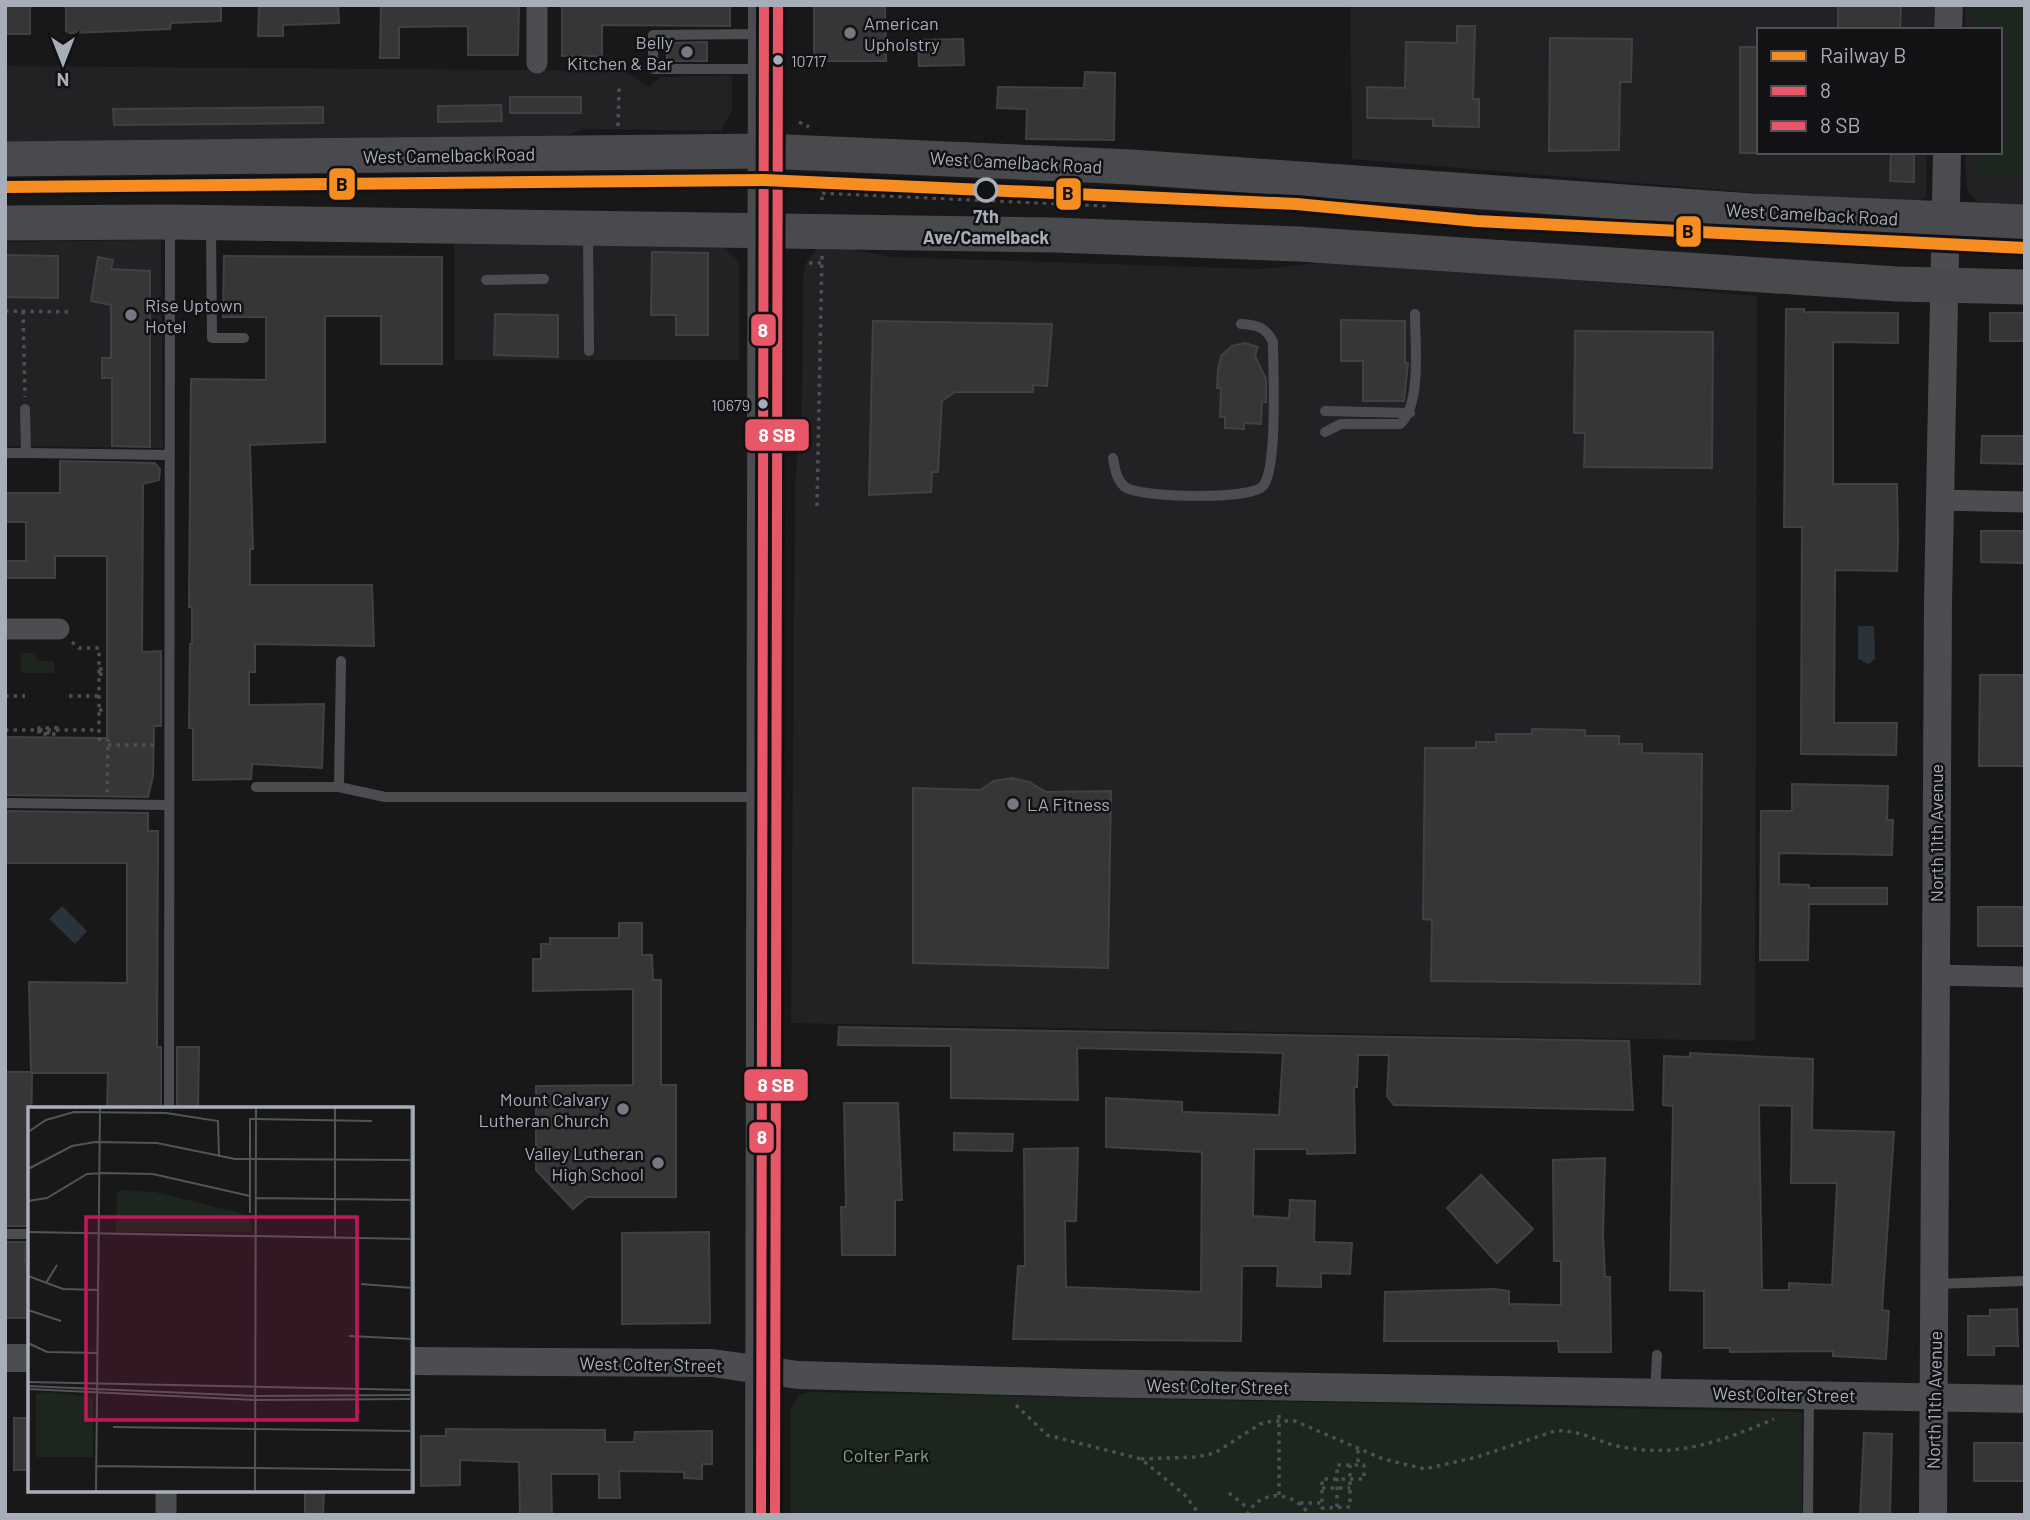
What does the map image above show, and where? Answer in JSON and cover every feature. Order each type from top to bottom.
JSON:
[{"type":"main road","points":[[761,1515],[764,20]]},
{"type":"main road","name":"West Camelback Road","points":[[5,159],[764,151],[1131,167],[1714,209],[2025,222]]},
{"type":"main road","points":[[5,223],[170,222],[1054,235],[1299,244],[1943,286],[2025,286]]},
{"type":"street","points":[[537,5],[537,63]]},
{"type":"street","points":[[1948,28],[1949,5]]},
{"type":"street","name":"North 11th Avenue","points":[[1933,1515],[1940,500],[1947,154]]},
{"type":"street","points":[[1940,500],[2025,502]]},
{"type":"street","points":[[5,629],[59,629]]},
{"type":"street","points":[[1936,975],[2025,977]]},
{"type":"street","points":[[5,1358],[28,1358]]},
{"type":"street","name":"West Colter Street","points":[[413,1361],[712,1363],[797,1375],[1280,1387],[1656,1392],[1808,1404],[1933,1398],[2025,1399]]},
{"type":"street","points":[[166,1492],[166,1515]]},
{"type":"lane","points":[[764,20],[653,34],[653,69],[764,69]]},
{"type":"lane","points":[[169,1107],[170,222]]},
{"type":"lane","points":[[211,223],[212,338],[244,338]]},
{"type":"lane","points":[[588,229],[589,351]]},
{"type":"lane","points":[[486,280],[544,279]]},
{"type":"lane","points":[[1325,432],[1341,424],[1400,424],[1410,413],[1413,401],[1415,314]]},
{"type":"lane","points":[[1113,458],[1117,478],[1127,489],[1144,493],[1233,496],[1250,494],[1262,487],[1269,473],[1272,453],[1273,342],[1268,331],[1255,324],[1241,324]]},
{"type":"lane","points":[[25,409],[26,453]]},
{"type":"lane","points":[[1325,411],[1410,413]]},
{"type":"lane","points":[[5,453],[169,455]]},
{"type":"lane","points":[[339,787],[341,661]]},
{"type":"lane","points":[[256,787],[339,787],[385,797],[764,797]]},
{"type":"lane","points":[[5,803],[169,805]]},
{"type":"lane","points":[[5,1234],[28,1234]]},
{"type":"lane","points":[[1935,1284],[2025,1281]]},
{"type":"lane","points":[[1656,1392],[1657,1355]]},
{"type":"lane","points":[[1808,1404],[1808,1515]]},
{"type":"path","points":[[618,126],[619,88]]},
{"type":"path","points":[[822,200],[822,190],[1110,206]]},
{"type":"path","points":[[817,506],[822,250]]},
{"type":"path","points":[[808,263],[822,263]]},
{"type":"path","points":[[5,311],[73,312]]},
{"type":"path","points":[[23,311],[25,409]]},
{"type":"path","points":[[59,629],[79,648],[107,648]]},
{"type":"path","points":[[99,648],[99,739],[108,740],[107,804]]},
{"type":"path","points":[[99,672],[107,672]]},
{"type":"path","points":[[5,696],[25,696]]},
{"type":"path","points":[[69,696],[99,696]]},
{"type":"path","points":[[99,707],[107,707]]},
{"type":"path","points":[[5,730],[39,730],[57,734]]},
{"type":"path","points":[[39,730],[39,734],[57,734],[99,730]]},
{"type":"path","points":[[48,731],[48,737]]},
{"type":"path","points":[[108,745],[169,746]]},
{"type":"path","points":[[1279,1495],[1280,1387]]},
{"type":"path","points":[[1010,1399],[1047,1435],[1141,1459],[1196,1457],[1215,1453],[1260,1424],[1279,1420],[1295,1422],[1399,1464],[1435,1468],[1527,1439],[1566,1430],[1618,1447],[1660,1453],[1682,1451],[1777,1418],[1808,1404]]},
{"type":"path","points":[[1358,1449],[1358,1465]]},
{"type":"path","points":[[1141,1459],[1184,1494],[1200,1515]]},
{"type":"path","points":[[1337,1507],[1337,1479],[1336,1465],[1350,1465],[1358,1465],[1364,1465],[1364,1479],[1350,1479],[1337,1479],[1322,1479],[1322,1508],[1350,1507],[1350,1479],[1350,1465]]},
{"type":"path","points":[[1322,1488],[1350,1488]]},
{"type":"path","points":[[1229,1493],[1249,1509]]},
{"type":"path","points":[[1247,1515],[1257,1502],[1279,1495],[1300,1503],[1322,1503]]},
{"type":"path","points":[[1300,1503],[1309,1515]]},
{"type":"shaded area","points":[[1350,5],[1934,5],[1933,28],[1757,28],[1757,154],[1927,154],[1926,196],[1912,206],[1352,159]]},
{"type":"shaded area","points":[[1965,5],[2025,5],[2025,208],[1979,204],[1967,189],[1965,154],[2002,154],[2002,28],[1965,28]]},
{"type":"shaded area","points":[[5,66],[625,71],[648,87],[661,77],[732,75],[732,110],[721,131],[585,129],[555,139],[5,145]]},
{"type":"shaded area","points":[[161,240],[163,448],[5,446],[5,242]]},
{"type":"shaded area","points":[[454,244],[723,246],[739,262],[739,360],[454,360]]},
{"type":"shaded area","points":[[831,245],[892,257],[1261,269],[1328,262],[1459,269],[1757,296],[1755,1041],[791,1023],[795,484],[802,404],[803,278],[807,261],[818,248]]},
{"type":"shaded area","points":[[1858,626],[1874,626],[1875,659],[1869,664],[1858,659]]},
{"type":"shaded area","points":[[62,906],[87,931],[75,944],[49,919]]},
{"type":"green space","points":[[1973,5],[2025,5],[2025,183],[1974,171],[1974,154],[2002,154],[2002,28],[1973,28]]},
{"type":"green space","points":[[21,653],[36,653],[37,661],[54,661],[54,673],[21,673]]},
{"type":"green space","name":"Colter Park","points":[[810,1392],[1802,1412],[1802,1515],[790,1515],[790,1409],[799,1395]]},
{"type":"building","points":[[5,5],[30,5],[30,34],[5,34]]},
{"type":"building","points":[[66,5],[221,5],[221,21],[171,23],[170,29],[70,33],[66,31]]},
{"type":"building","points":[[259,5],[338,5],[339,23],[283,25],[283,36],[258,36]]},
{"type":"building","points":[[381,5],[519,5],[518,55],[468,55],[468,26],[399,27],[399,58],[380,58]]},
{"type":"building","points":[[562,5],[730,5],[730,26],[602,25],[602,56],[562,56]]},
{"type":"building","name":"American Upholstry","points":[[814,5],[885,5],[886,61],[814,61]]},
{"type":"building","points":[[1838,5],[1901,5],[1900,28],[1838,28]]},
{"type":"building","points":[[1457,26],[1475,26],[1473,99],[1479,99],[1479,127],[1433,126],[1433,119],[1367,118],[1367,87],[1405,88],[1406,42],[1457,43]]},
{"type":"building","points":[[1550,38],[1632,39],[1631,82],[1620,82],[1619,150],[1549,151]]},
{"type":"building","points":[[963,39],[964,65],[919,66],[918,40]]},
{"type":"building","name":"Belly Kitchen & Bar","points":[[707,42],[707,61],[667,61],[667,43]]},
{"type":"building","points":[[1740,47],[1757,47],[1757,153],[1740,153]]},
{"type":"building","points":[[1085,72],[1115,73],[1114,140],[1026,139],[1027,109],[997,108],[998,87],[1084,88]]},
{"type":"building","points":[[510,97],[581,97],[581,113],[510,113]]},
{"type":"building","points":[[501,105],[502,121],[438,122],[438,106]]},
{"type":"building","points":[[323,107],[323,123],[114,125],[113,109]]},
{"type":"building","points":[[1891,154],[1914,154],[1914,182],[1890,181]]},
{"type":"building","points":[[652,252],[708,253],[708,335],[676,335],[676,315],[651,315]]},
{"type":"building","points":[[5,255],[58,256],[58,298],[5,297]]},
{"type":"building","points":[[224,256],[442,257],[442,364],[381,364],[381,316],[325,316],[325,442],[250,445],[253,549],[250,549],[250,585],[372,585],[374,646],[255,644],[255,672],[249,672],[249,705],[324,704],[322,768],[252,764],[251,779],[193,780],[193,728],[189,728],[192,644],[192,607],[189,607],[191,379],[266,380],[266,317],[223,317]]},
{"type":"building","name":"Rise Uptown Hotel","points":[[98,257],[113,260],[111,269],[150,271],[150,447],[112,446],[112,378],[102,378],[102,358],[111,358],[111,305],[91,301]]},
{"type":"building","points":[[1786,309],[1804,309],[1804,312],[1898,313],[1898,343],[1833,342],[1833,484],[1897,484],[1898,540],[1897,571],[1835,570],[1834,723],[1897,723],[1896,755],[1801,754],[1802,527],[1784,527]]},
{"type":"building","points":[[1990,313],[2025,313],[2025,341],[1990,341]]},
{"type":"building","points":[[495,314],[558,315],[558,357],[494,355]]},
{"type":"building","points":[[1341,320],[1405,321],[1405,363],[1408,363],[1404,401],[1363,401],[1363,361],[1341,361]]},
{"type":"building","points":[[873,321],[1052,324],[1047,386],[1033,385],[1033,392],[955,392],[942,401],[938,472],[932,472],[931,492],[869,495]]},
{"type":"building","points":[[1575,331],[1713,332],[1712,468],[1584,467],[1585,433],[1574,433]]},
{"type":"building","points":[[1245,343],[1258,347],[1255,356],[1266,379],[1266,402],[1262,402],[1261,424],[1244,423],[1244,429],[1225,428],[1225,417],[1220,417],[1221,388],[1217,388],[1221,356],[1232,346]]},
{"type":"building","points":[[1982,436],[2025,436],[2025,464],[1981,463]]},
{"type":"building","points":[[60,461],[155,463],[160,469],[159,480],[143,484],[142,652],[161,651],[161,726],[154,726],[153,776],[148,797],[5,795],[5,737],[107,738],[107,556],[55,556],[55,578],[5,578],[5,561],[26,561],[26,522],[5,522],[5,493],[60,493]]},
{"type":"building","points":[[1981,531],[2025,531],[2025,563],[1981,562]]},
{"type":"building","points":[[1980,675],[2025,675],[2025,766],[1979,766]]},
{"type":"building","points":[[1532,729],[1585,730],[1585,736],[1619,736],[1619,744],[1642,744],[1642,753],[1702,754],[1700,984],[1431,981],[1432,920],[1423,919],[1425,748],[1476,748],[1476,742],[1496,742],[1496,734],[1532,734]]},
{"type":"building","points":[[1012,778],[1029,782],[1046,792],[1111,791],[1108,968],[913,963],[913,788],[980,790],[994,781]]},
{"type":"building","points":[[1792,784],[1888,786],[1887,820],[1893,820],[1892,855],[1779,853],[1779,884],[1809,885],[1809,888],[1887,888],[1887,904],[1809,904],[1808,960],[1760,960],[1761,811],[1792,811]]},
{"type":"building","points":[[5,811],[148,813],[148,831],[158,831],[157,1047],[161,1047],[161,1107],[107,1107],[108,1073],[32,1073],[32,1107],[28,1107],[26,1226],[5,1226],[5,1072],[31,1072],[29,982],[127,983],[127,863],[5,863]]},
{"type":"building","points":[[1978,907],[2025,907],[2025,946],[1978,946]]},
{"type":"building","points":[[619,923],[642,923],[642,955],[652,955],[653,980],[661,980],[661,1085],[676,1085],[676,1197],[587,1197],[573,1209],[536,1170],[536,1086],[633,1085],[633,989],[533,991],[533,959],[541,959],[541,944],[550,944],[550,938],[619,938]]},
{"type":"building","points":[[839,1027],[1629,1041],[1633,1110],[1394,1105],[1387,1096],[1389,1055],[1358,1055],[1357,1087],[1354,1087],[1355,1153],[1307,1154],[1307,1149],[1254,1149],[1253,1216],[1289,1218],[1290,1200],[1315,1201],[1314,1242],[1352,1243],[1350,1274],[1321,1273],[1321,1287],[1277,1286],[1278,1266],[1242,1266],[1241,1341],[1013,1339],[1018,1266],[1025,1266],[1024,1149],[1078,1148],[1076,1221],[1065,1221],[1066,1287],[1201,1292],[1202,1152],[1106,1147],[1106,1098],[1182,1102],[1182,1112],[1279,1115],[1283,1053],[1077,1048],[1078,1100],[951,1098],[951,1046],[838,1045]]},
{"type":"building","points":[[177,1047],[199,1047],[198,1107],[177,1107]]},
{"type":"building","points":[[1690,1053],[1813,1059],[1812,1130],[1894,1132],[1882,1310],[1889,1311],[1886,1359],[1833,1356],[1833,1351],[1730,1352],[1730,1348],[1704,1348],[1704,1291],[1670,1290],[1673,1106],[1663,1105],[1664,1056],[1690,1057]],"holes":[[[1759,1105],[1792,1106],[1791,1183],[1837,1183],[1832,1285],[1789,1283],[1789,1290],[1762,1290]]]},
{"type":"building","points":[[844,1103],[898,1103],[902,1200],[895,1200],[895,1255],[842,1255],[841,1207],[846,1207]]},
{"type":"building","points":[[954,1133],[1013,1134],[1012,1151],[954,1150]]},
{"type":"building","points":[[1605,1158],[1603,1235],[1605,1277],[1610,1277],[1611,1352],[1559,1352],[1558,1341],[1384,1341],[1385,1292],[1495,1289],[1509,1291],[1509,1304],[1561,1305],[1561,1261],[1554,1261],[1553,1160]]},
{"type":"building","points":[[1481,1175],[1533,1229],[1497,1263],[1447,1208]]},
{"type":"building","points":[[709,1232],[710,1323],[622,1324],[622,1233]]},
{"type":"building","points":[[5,1242],[26,1242],[28,1318],[5,1318]]},
{"type":"building","points":[[2017,1309],[2018,1346],[1994,1346],[1994,1355],[1968,1355],[1968,1316],[1990,1316],[1990,1310]]},
{"type":"building","points":[[14,1418],[28,1418],[28,1470],[14,1470]]},
{"type":"building","points":[[446,1429],[605,1430],[605,1442],[634,1442],[635,1432],[712,1431],[712,1464],[702,1464],[702,1479],[684,1478],[684,1472],[619,1471],[620,1498],[599,1498],[599,1474],[551,1474],[552,1515],[520,1515],[519,1462],[460,1460],[460,1485],[421,1486],[421,1436],[446,1436]]},
{"type":"building","points":[[1864,1433],[1892,1434],[1890,1515],[1860,1515]]},
{"type":"building","points":[[1974,1443],[2024,1443],[2024,1481],[1974,1481]]},
{"type":"building","points":[[305,1492],[324,1492],[323,1515],[305,1515]]},
{"type":"rail line","name":"B","points":[[5,187],[764,180],[1296,204],[1477,221],[2025,248]]},
{"type":"transit line","name":"8","points":[[761,1515],[764,5]]},
{"type":"transit line","points":[[775,1515],[778,5]]},
{"type":"place","name":"American Upholstry","points":[[850,33]]},
{"type":"place","name":"Belly Kitchen & Bar","points":[[687,52]]},
{"type":"place","name":"10717","points":[[778,60]]},
{"type":"place","name":"7th Ave/Camelback","points":[[986,190]]},
{"type":"place","name":"Rise Uptown Hotel","points":[[131,315]]},
{"type":"place","name":"10679","points":[[763,404]]},
{"type":"place","name":"LA Fitness","points":[[1013,804]]},
{"type":"place","name":"Mount Calvary Lutheran Church","points":[[623,1109]]},
{"type":"place","name":"Valley Lutheran High School","points":[[658,1163]]}]
